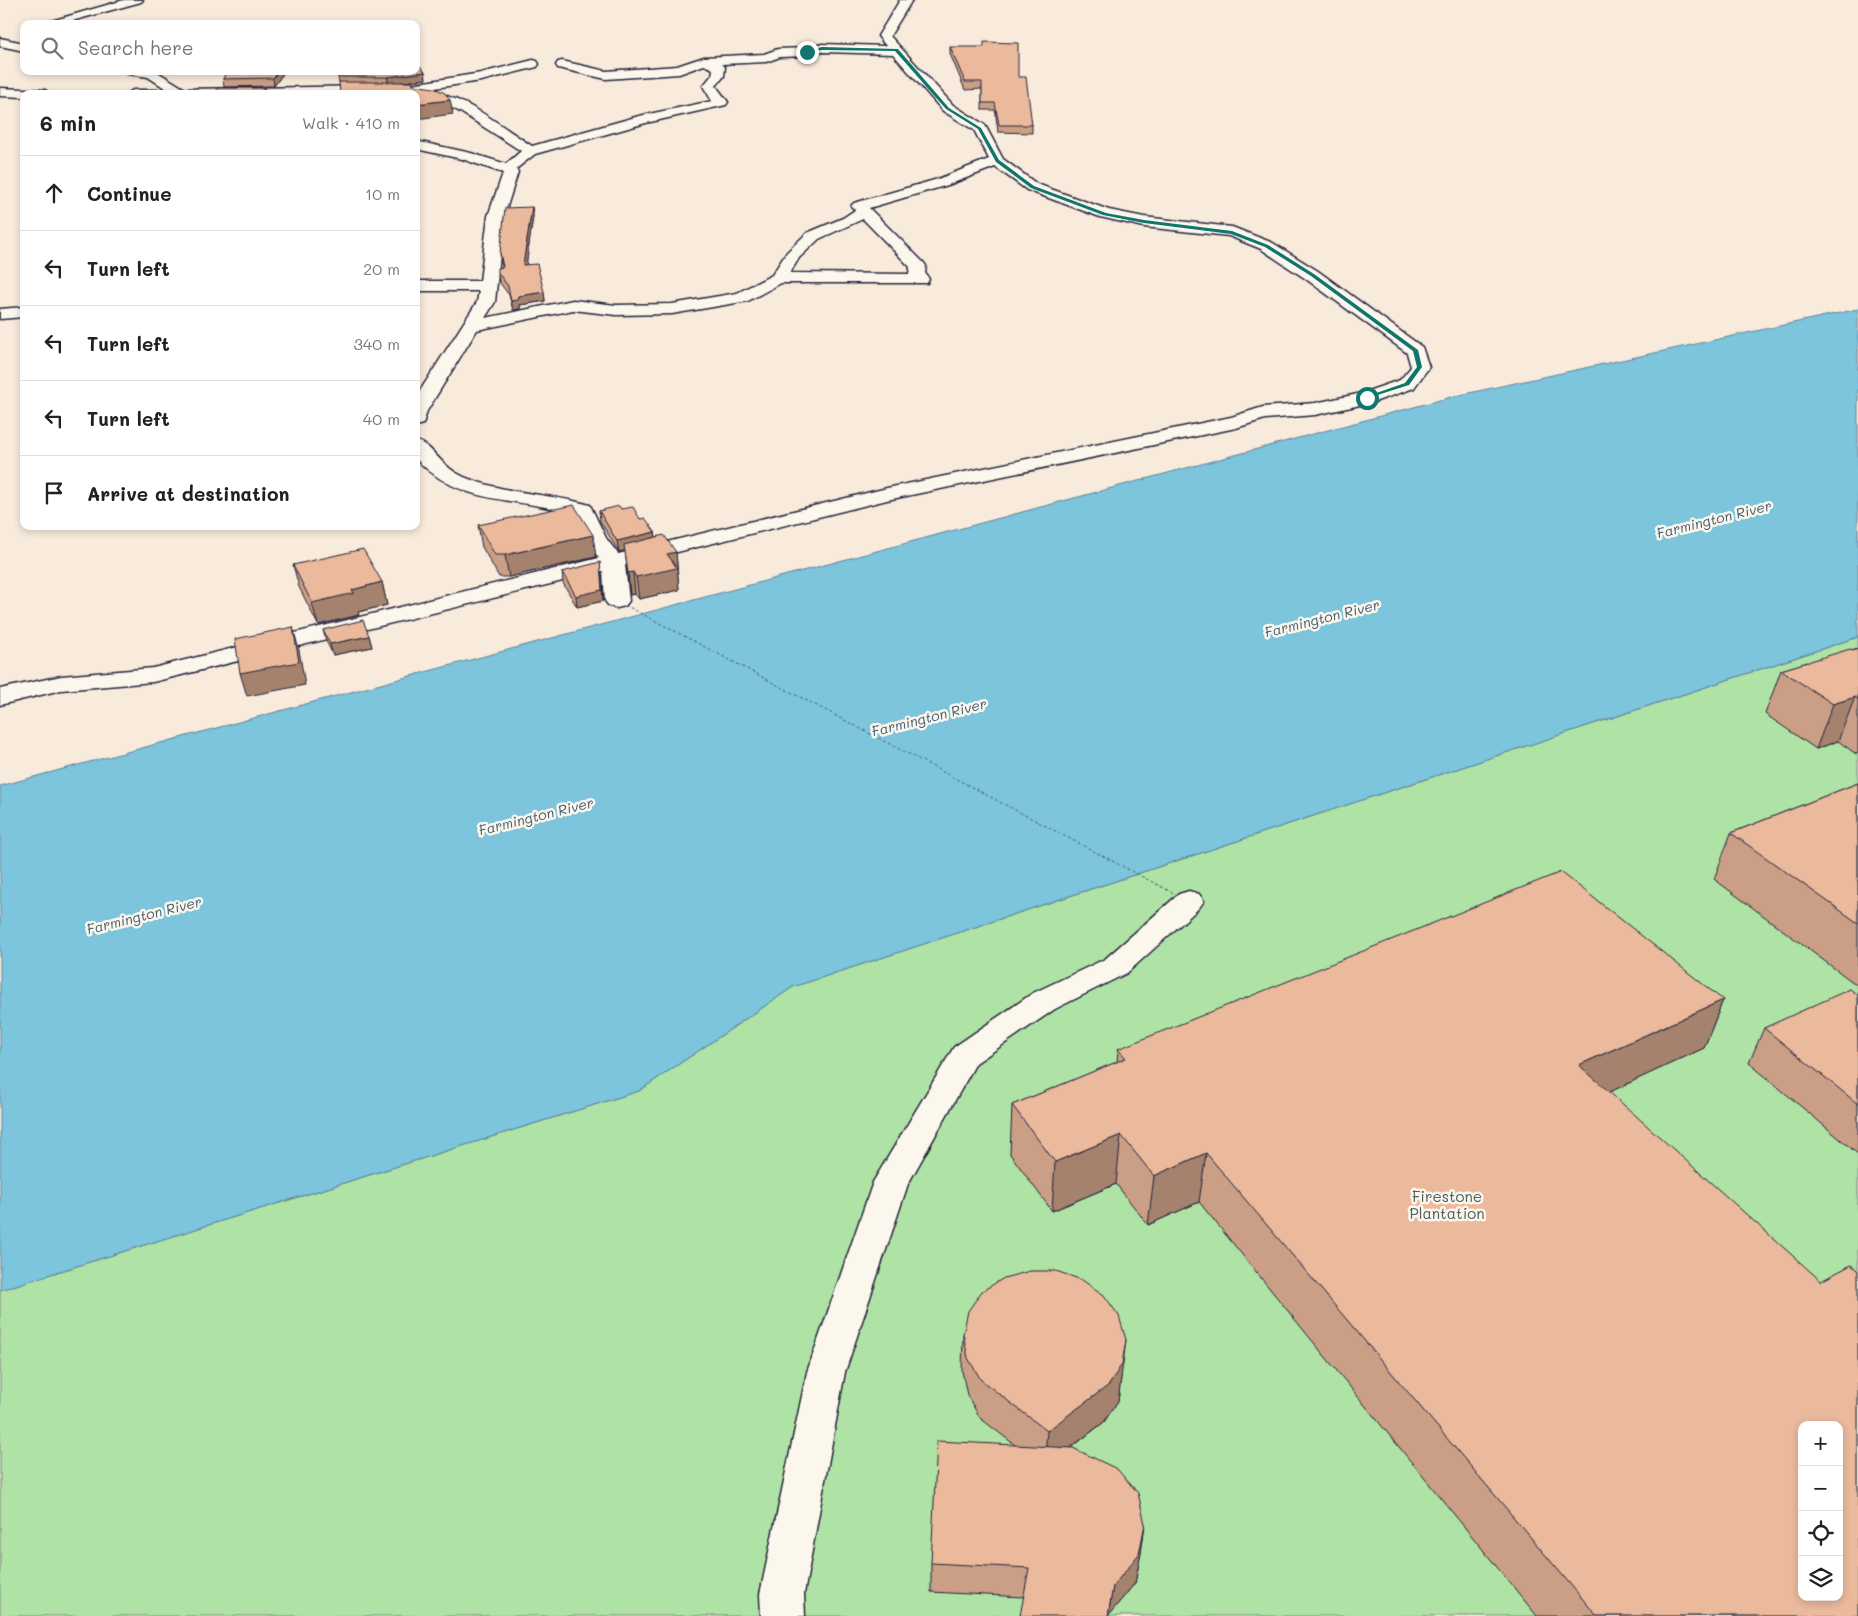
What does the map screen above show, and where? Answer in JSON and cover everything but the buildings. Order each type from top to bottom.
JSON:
[{"type":"street","points":[[61,20],[137,0]]},
{"type":"street","points":[[0,697],[61,684],[153,675],[887,494],[1236,422],[1262,413],[1316,409],[1367,398],[1407,384],[1420,367],[1416,351],[1312,275],[1267,246],[1232,232],[1144,222],[1105,214],[1032,187],[997,161],[980,128],[948,108],[884,36],[906,0]]},
{"type":"street","points":[[0,42],[20,46]]},
{"type":"street","points":[[562,65],[606,75],[679,70],[704,61],[766,58],[778,53],[807,52],[822,48],[896,50]]},
{"type":"street","points":[[508,169],[530,152],[644,119],[701,108],[721,102],[713,95],[709,86],[718,76],[719,67],[704,61]]},
{"type":"street","points":[[227,89],[397,90],[481,77],[533,64]]},
{"type":"street","points":[[154,75],[177,90]]},
{"type":"street","points":[[0,92],[20,93]]},
{"type":"street","points":[[420,93],[440,96],[467,110],[530,152]]},
{"type":"street","points":[[420,146],[466,156],[508,169],[511,172],[496,216],[486,302],[420,406]]},
{"type":"street","points":[[470,326],[572,305],[616,310],[672,309],[742,297],[778,278],[921,279],[917,273],[918,266],[859,206],[943,182],[997,161]]},
{"type":"street","points":[[778,278],[793,255],[813,236],[849,221],[864,211]]},
{"type":"street","points":[[420,286],[488,286]]},
{"type":"street","points":[[0,314],[20,312]]},
{"type":"street","points":[[420,451],[446,476],[484,493],[563,503],[582,510],[596,540],[613,562],[617,601]]},
{"type":"street","points":[[783,1616],[782,1594],[826,1372],[891,1182],[965,1056],[1044,1001],[1116,966],[1189,901]]},
{"type":"green space","name":"Firestone Plantation","points":[[1858,637],[1858,1616],[0,1616],[0,1290],[639,1091],[793,987]]},
{"type":"water","name":"Farmington River","points":[[1858,309],[1858,637],[793,987],[639,1091],[0,1290],[0,786],[1455,396]]},
{"type":"ferry route","points":[[625,605],[1179,896]]},
{"type":"route","points":[[807,52],[822,48],[896,50],[948,108],[980,128],[997,161],[1032,187],[1105,214],[1144,222],[1232,232],[1267,246],[1312,275],[1416,351],[1420,367],[1407,384],[1367,398]]}]
